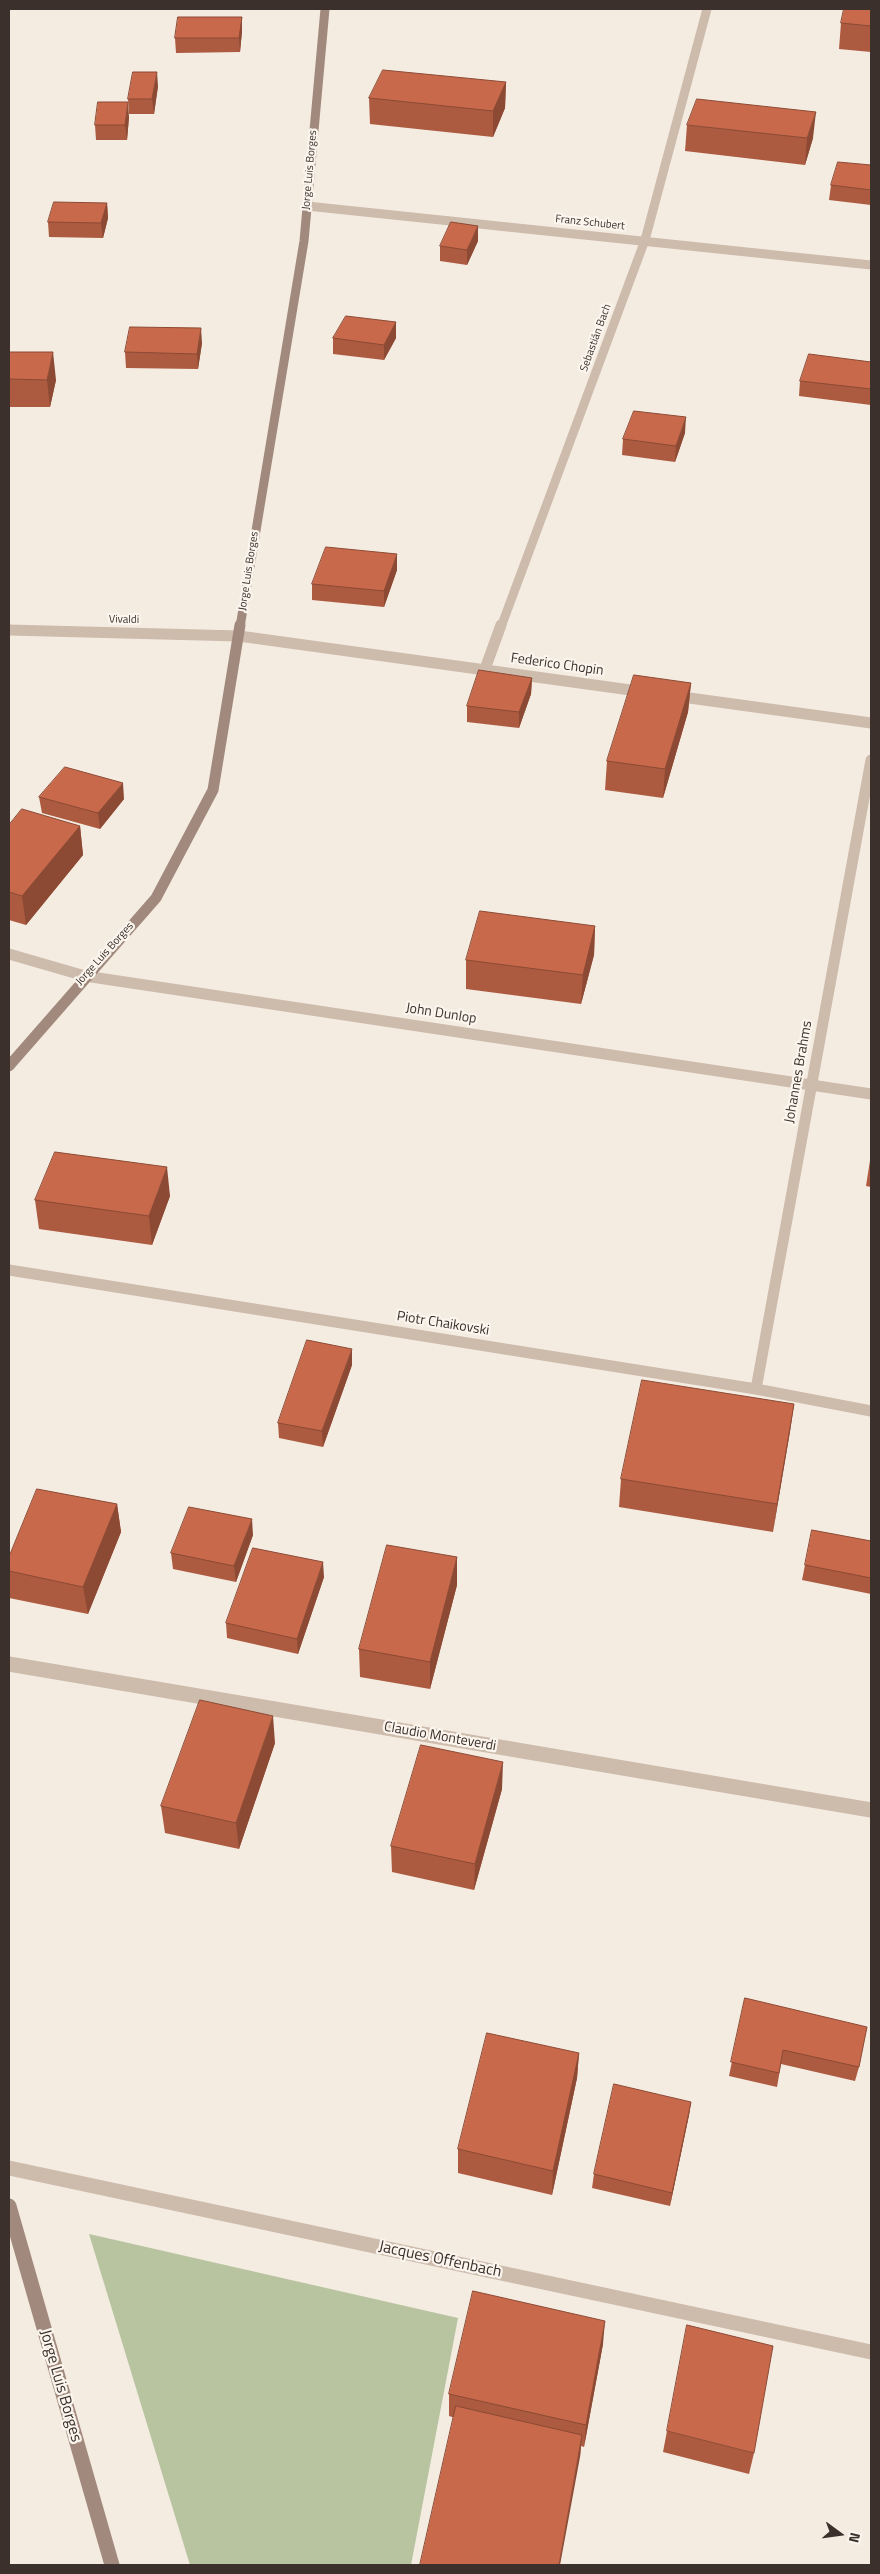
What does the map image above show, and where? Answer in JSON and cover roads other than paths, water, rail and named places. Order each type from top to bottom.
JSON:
[{"type":"street","name":"Jorge Luis Borges","points":[[9,1066],[85,976],[156,898],[212,790],[304,241],[324,9]]},
{"type":"street","name":"Sebastián Bach","points":[[485,669],[645,240],[707,9]]},
{"type":"street","name":"Franz Schubert","points":[[307,206],[871,265]]},
{"type":"street","name":"Vivaldi","points":[[9,630],[239,636]]},
{"type":"street","name":"Federico Chopin","points":[[239,636],[871,723]]},
{"type":"street","name":"Johannes Brahms","points":[[756,1389],[871,760]]},
{"type":"street","name":"John Dunlop","points":[[9,954],[85,976],[871,1094]]},
{"type":"street","name":"Piotr Chaikovski","points":[[9,1270],[756,1389],[871,1411]]},
{"type":"street","name":"Claudio Monteverdi","points":[[9,1664],[871,1810]]},
{"type":"street","name":"Jacques Offenbach","points":[[9,2168],[871,2352]]},
{"type":"street","name":"Jorge Luis Borges","points":[[9,2206],[112,2565]]}]
